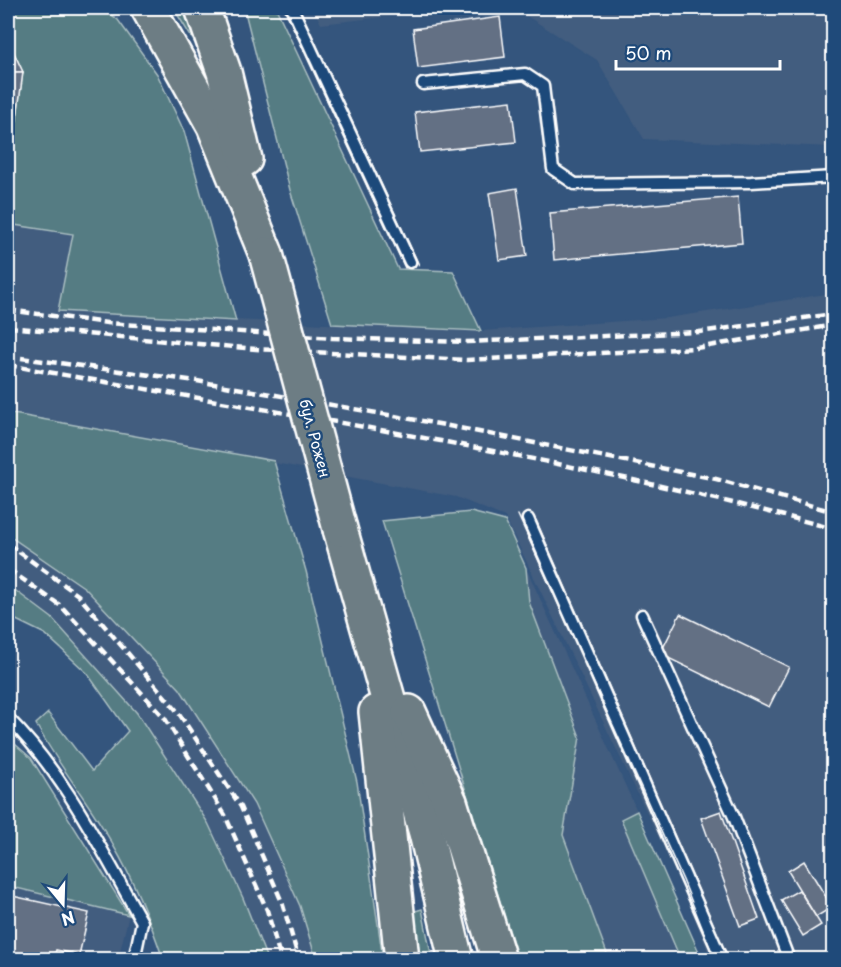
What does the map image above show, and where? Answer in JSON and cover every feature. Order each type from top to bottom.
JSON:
[{"type":"main road","points":[[131,8],[193,85]]},
{"type":"main road","name":"бул. Рожен","points":[[148,8],[193,85],[225,152],[266,255]]},
{"type":"main road","name":"бул. Рожен","points":[[202,8],[224,72],[266,255],[426,833],[456,960]]},
{"type":"main road","points":[[210,8],[224,72]]},
{"type":"main road","name":"бул. Рожен","points":[[367,621],[402,960]]},
{"type":"main road","name":"бул. Рожен","points":[[367,621],[450,802],[498,960]]},
{"type":"lane","points":[[292,8],[410,262]]},
{"type":"lane","points":[[423,84],[525,74],[543,86],[553,169],[575,184],[751,182],[834,177]]},
{"type":"lane","points":[[528,519],[722,960]]},
{"type":"lane","points":[[642,615],[734,817],[789,960]]},
{"type":"lane","points":[[8,718],[33,745],[67,791],[142,922],[134,960]]},
{"type":"shaded area","points":[[313,8],[462,8],[321,24]]},
{"type":"shaded area","points":[[514,8],[833,8],[833,147],[644,139],[597,60]]},
{"type":"shaded area","points":[[8,222],[73,234],[58,312],[481,331],[667,318],[833,293],[833,959],[711,959],[682,886],[505,517],[456,497],[8,413]]},
{"type":"shaded area","points":[[8,535],[85,588],[180,689],[254,804],[300,906],[316,959],[267,959],[243,898],[208,823],[137,713],[52,618],[8,585]]},
{"type":"shaded area","points":[[526,568],[637,811],[621,819],[682,959],[609,959],[563,835],[580,737],[529,602]]},
{"type":"shaded area","points":[[8,886],[129,915],[118,959],[8,960]]},
{"type":"green space","points":[[20,8],[103,8],[118,20],[157,74],[184,131],[236,321],[58,311],[73,234],[8,224],[8,186],[23,72],[8,40],[8,16]]},
{"type":"green space","points":[[173,8],[190,8],[214,74],[179,17]]},
{"type":"green space","points":[[244,8],[276,8],[398,269],[453,271],[481,331],[332,324],[290,190]]},
{"type":"green space","points":[[8,413],[274,461],[306,571],[357,782],[383,959],[316,959],[300,906],[254,804],[180,689],[85,588],[8,535]]},
{"type":"green space","points":[[471,512],[505,521],[526,568],[529,602],[580,737],[563,835],[609,959],[518,959],[382,521]]},
{"type":"green space","points":[[8,585],[52,618],[137,713],[208,823],[243,898],[267,959],[163,959],[141,901],[121,859],[36,724],[48,713],[92,771],[128,731],[87,673],[45,634],[8,616]]},
{"type":"green space","points":[[8,738],[31,758],[129,915],[8,886]]},
{"type":"green space","points":[[637,811],[702,959],[682,959],[677,951],[621,819]]},
{"type":"green space","points":[[422,909],[432,959],[418,959],[412,912]]},
{"type":"building","points":[[500,17],[505,57],[418,68],[413,29]]},
{"type":"building","points":[[8,40],[23,72],[8,72]]},
{"type":"building","points":[[8,72],[23,72],[8,186]]},
{"type":"building","points":[[511,101],[516,142],[420,152],[415,112]]},
{"type":"building","points":[[517,188],[527,256],[499,260],[489,193]]},
{"type":"building","points":[[738,197],[742,243],[554,260],[550,213]]},
{"type":"building","points":[[680,614],[789,667],[769,707],[660,654]]},
{"type":"building","points":[[721,811],[759,919],[740,926],[701,818]]},
{"type":"building","points":[[804,861],[832,907],[816,917],[788,871]]},
{"type":"building","points":[[799,890],[821,925],[803,936],[781,900]]},
{"type":"building","points":[[8,895],[89,913],[79,955],[56,950],[53,960],[8,960]]},
{"type":"tram line","points":[[284,8],[405,268]]},
{"type":"tram line","points":[[299,8],[419,265]]},
{"type":"tram line","points":[[518,515],[683,880],[715,960]]},
{"type":"tram line","points":[[536,520],[729,960]]},
{"type":"railway","points":[[8,310],[107,323],[332,338],[466,342],[699,332],[834,314]]},
{"type":"railway","points":[[8,327],[256,349],[467,360],[696,348],[834,325]]},
{"type":"railway","points":[[21,358],[197,381],[439,424],[716,479],[834,512]]},
{"type":"railway","points":[[8,365],[319,419],[526,458],[629,479],[834,529]]},
{"type":"railway","points":[[8,544],[78,595],[178,712],[241,807],[282,902],[299,960]]},
{"type":"railway","points":[[8,569],[61,606],[164,717],[225,815],[267,910],[281,960]]}]
